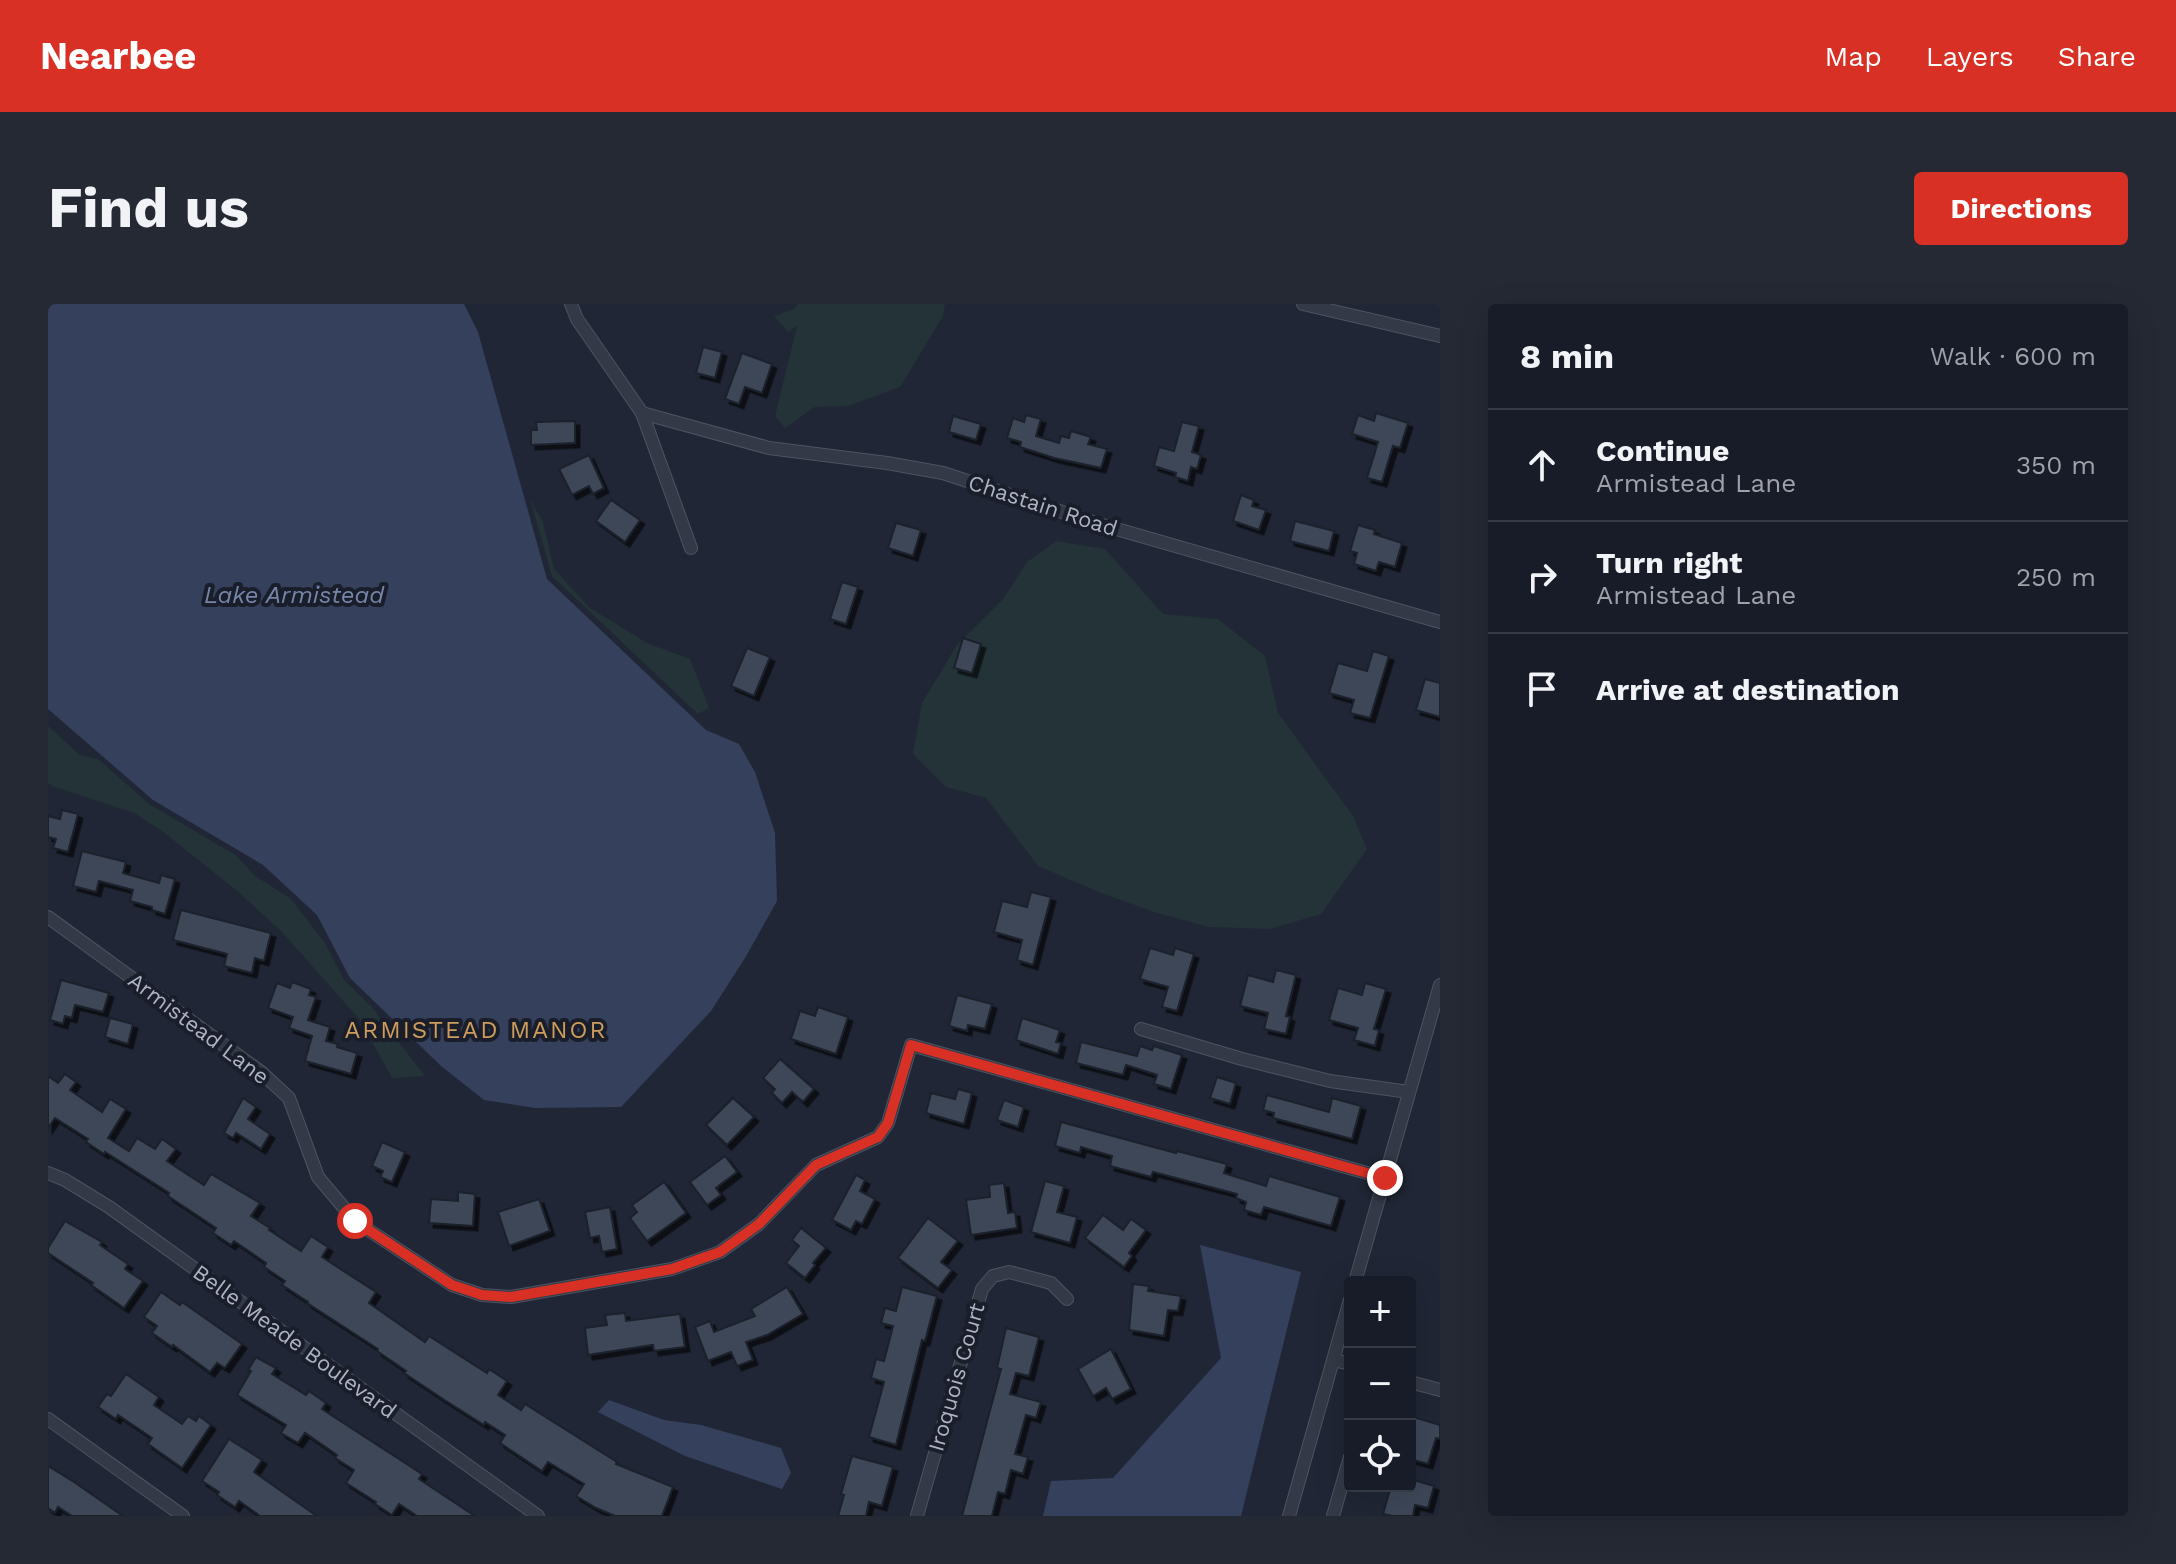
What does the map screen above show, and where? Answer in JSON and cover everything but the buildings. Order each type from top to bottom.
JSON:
[{"type":"street","points":[[571,304],[577,319],[642,413],[691,548]]},
{"type":"street","points":[[1303,304],[1440,336]]},
{"type":"street","name":"Chastain Road","points":[[642,413],[769,448],[943,473],[1099,524],[1440,622]]},
{"type":"street","name":"Armistead Lane","points":[[48,917],[261,1072],[289,1098],[318,1177],[355,1221],[452,1285],[482,1295],[511,1297],[672,1269],[720,1252],[759,1224],[816,1165],[878,1137],[888,1123],[911,1045],[1385,1178]]},
{"type":"street","points":[[1357,1276],[1440,985]]},
{"type":"street","points":[[1141,1029],[1330,1081],[1409,1092]]},
{"type":"street","name":"Belle Meade Boulevard","points":[[48,1173],[109,1207],[538,1516]]},
{"type":"street","name":"Iroquois Court","points":[[917,1516],[982,1289],[993,1276],[1009,1272],[1051,1283],[1067,1299]]},
{"type":"street","points":[[1289,1516],[1344,1322]]},
{"type":"street","points":[[1334,1360],[1344,1362]]},
{"type":"street","points":[[1416,1384],[1440,1390]]},
{"type":"street","points":[[48,1419],[183,1516]]},
{"type":"street","points":[[1333,1516],[1344,1478]]},
{"type":"shaded area","points":[[798,304],[945,304],[943,316],[900,387],[848,406],[815,407],[785,428],[775,416],[797,326],[788,332],[774,316],[794,309]]},
{"type":"shaded area","points":[[530,499],[543,522],[554,569],[590,608],[647,643],[690,659],[709,708],[698,714],[552,576]]},
{"type":"shaded area","points":[[1056,541],[1105,549],[1163,614],[1218,619],[1265,656],[1278,713],[1353,816],[1367,849],[1321,914],[1270,929],[1209,927],[1101,893],[1038,866],[986,798],[946,787],[913,754],[922,703],[957,645],[1003,599],[1027,562]]},
{"type":"shaded area","points":[[48,726],[80,755],[98,759],[149,804],[237,856],[254,875],[291,899],[325,943],[344,980],[371,1006],[425,1076],[392,1078],[360,1020],[281,931],[236,890],[162,831],[134,813],[48,783]]},
{"type":"water","name":"Lake Armistead","points":[[48,304],[464,304],[478,332],[547,579],[706,730],[739,744],[755,772],[775,833],[777,901],[745,958],[711,1011],[621,1107],[535,1108],[484,1100],[441,1066],[350,978],[317,915],[263,865],[153,800],[48,709]]},
{"type":"water","points":[[1200,1245],[1301,1272],[1241,1516],[1043,1516],[1051,1481],[1113,1478],[1221,1358]]},
{"type":"water","points":[[609,1400],[664,1420],[701,1425],[781,1448],[791,1473],[782,1489],[685,1456],[598,1412]]},
{"type":"district","name":"ARMISTEAD MANOR","points":[[476,1030]]},
{"type":"route","points":[[355,1221],[452,1285],[482,1295],[511,1297],[672,1269],[720,1252],[759,1224],[816,1165],[878,1137],[888,1123],[911,1045],[1385,1178]]}]
